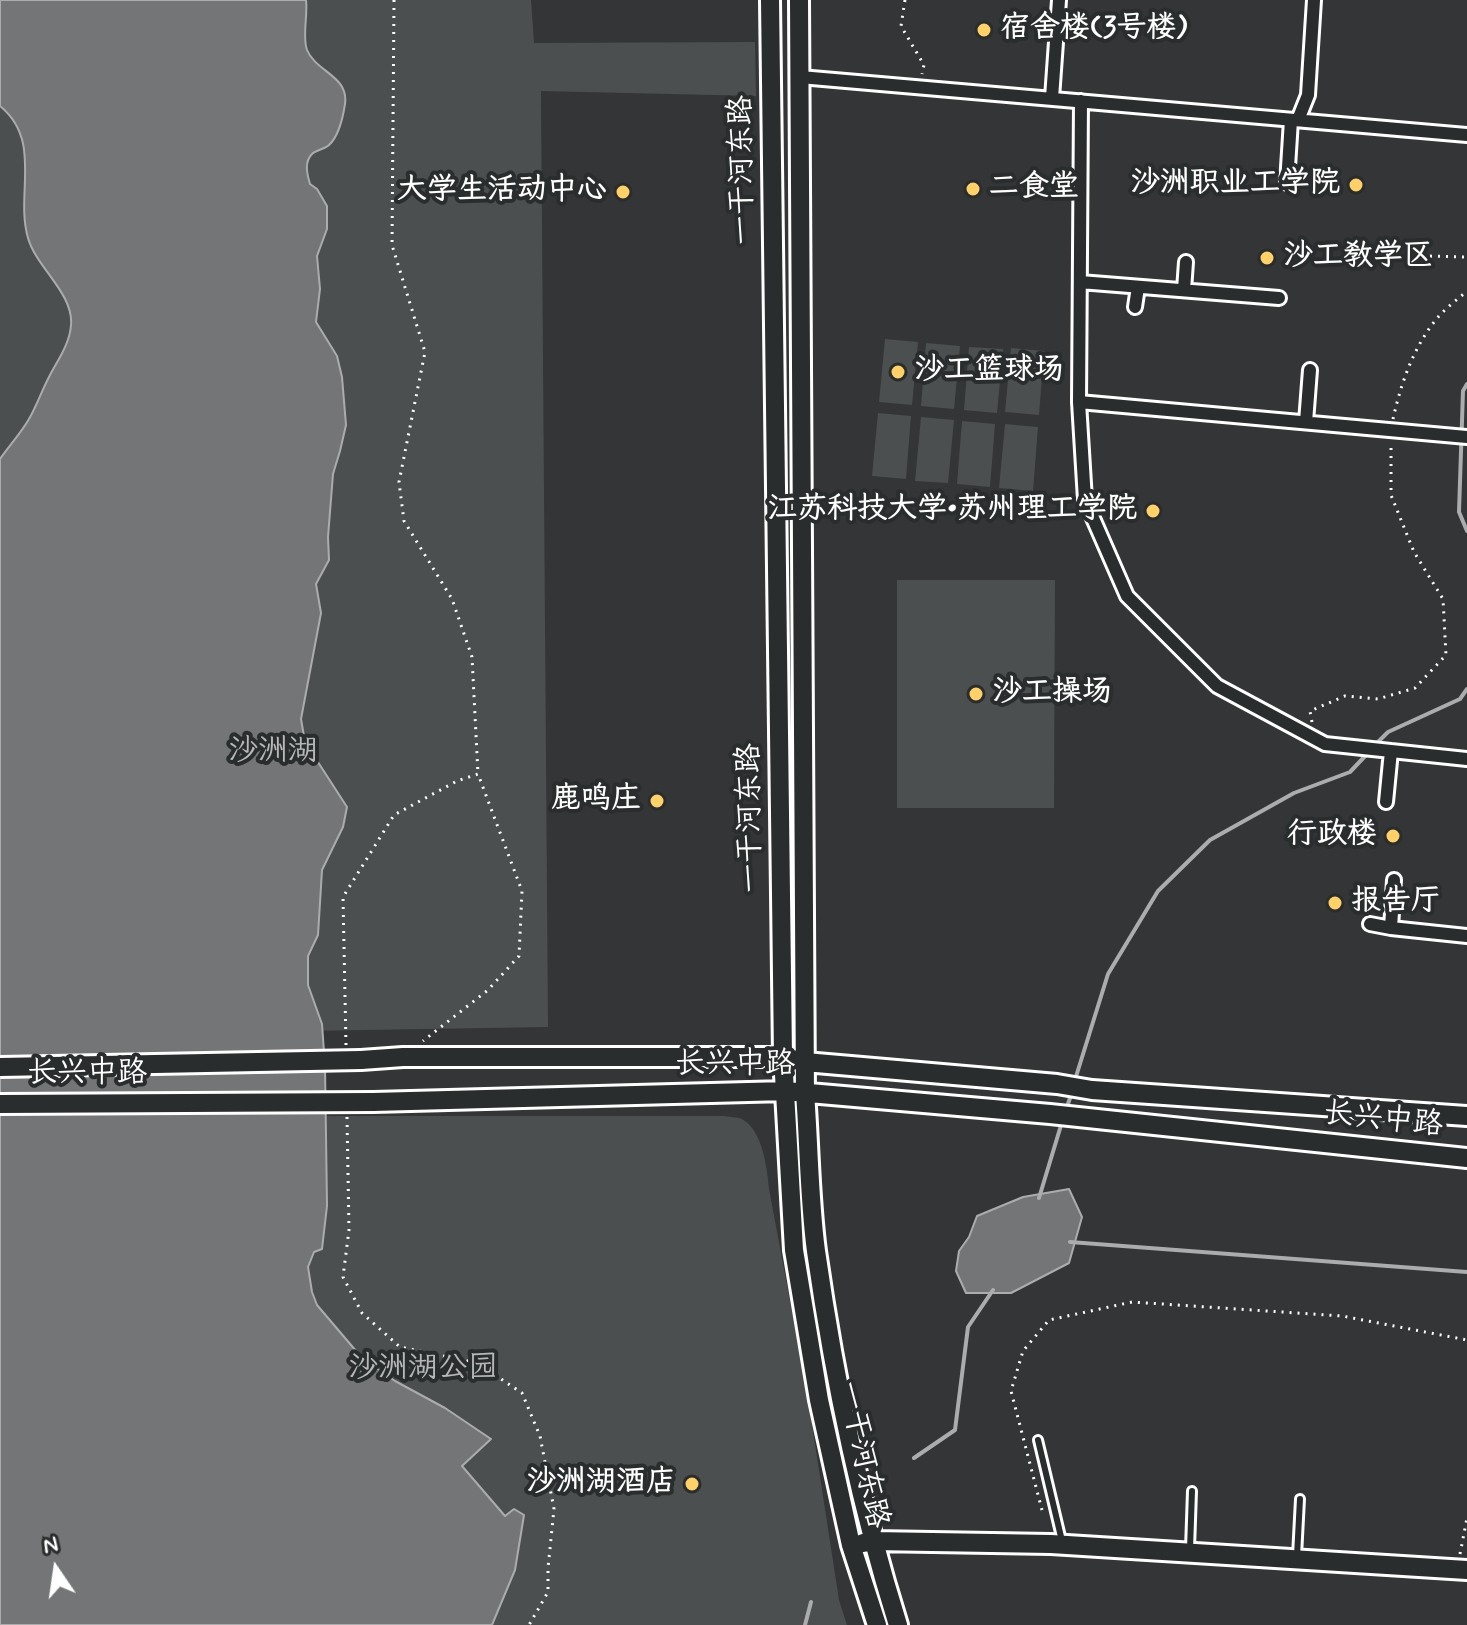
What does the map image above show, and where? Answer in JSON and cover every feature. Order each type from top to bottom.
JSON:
[{"type":"street","name":"一干河东路","points":[[770,0],[783,1057],[794,1250],[819,1400],[851,1545],[877,1625]]},
{"type":"street","name":"一干河东路","points":[[799,0],[805,1093],[816,1249],[840,1391],[873,1541],[898,1625]]},
{"type":"street","points":[[1052,98],[1059,0]]},
{"type":"street","points":[[1287,183],[1294,120],[1308,95],[1314,0]]},
{"type":"street","points":[[800,77],[1467,135]]},
{"type":"street","points":[[1081,101],[1079,402],[1085,500],[1127,596],[1217,686],[1325,744],[1467,759]]},
{"type":"street","points":[[1184,290],[1186,262]]},
{"type":"street","points":[[1080,282],[1279,298]]},
{"type":"street","points":[[1135,307],[1138,287]]},
{"type":"street","points":[[1306,422],[1310,370]]},
{"type":"street","points":[[1079,402],[1467,437]]},
{"type":"street","points":[[1386,802],[1388,751]]},
{"type":"street","points":[[1391,928],[1394,880]]},
{"type":"street","points":[[1370,924],[1467,936]]},
{"type":"street","name":"长兴中路","points":[[0,1067],[403,1057],[783,1057],[805,1062],[1057,1084],[1092,1090],[1467,1116]]},
{"type":"street","name":"长兴中路","points":[[0,1104],[373,1102],[786,1091],[1050,1114],[1467,1158]]},
{"type":"street","points":[[851,1545],[873,1541],[1062,1545],[1462,1570]]},
{"type":"lane","points":[[1038,1440],[1062,1545]]},
{"type":"lane","points":[[1190,1553],[1192,1491]]},
{"type":"lane","points":[[1297,1559],[1300,1499]]},
{"type":"path","points":[[394,0],[392,245],[425,352],[399,482],[404,521],[452,599],[472,657],[478,774],[522,891],[519,956],[488,990],[403,1057]]},
{"type":"path","points":[[905,0],[901,26],[924,65],[920,86]]},
{"type":"path","points":[[1342,254],[1467,257]]},
{"type":"path","points":[[1315,738],[1310,711],[1345,696],[1378,699],[1415,688],[1446,655],[1443,599],[1414,552],[1391,495],[1391,430],[1398,397],[1417,346],[1439,315],[1467,291]]},
{"type":"path","points":[[354,1058],[343,897],[394,815],[457,781],[478,774]]},
{"type":"path","points":[[347,1119],[349,1230],[343,1277],[362,1313],[400,1347],[477,1363],[522,1393],[540,1436],[554,1509],[548,1592],[529,1625]]},
{"type":"path","points":[[1043,1514],[1011,1391],[1023,1351],[1049,1320],[1132,1302],[1342,1316],[1467,1340]]},
{"type":"path","points":[[1462,1570],[1467,1518]]},
{"type":"green space","name":"沙洲湖","points":[[0,0],[531,0],[534,43],[755,42],[756,96],[541,91],[548,1027],[0,1036]]},
{"type":"green space","name":"沙工篮球场","points":[[885,339],[918,342],[912,405],[879,402]]},
{"type":"green space","points":[[926,343],[960,346],[954,409],[921,406]]},
{"type":"green space","points":[[969,347],[1003,349],[997,413],[964,410]]},
{"type":"green space","points":[[1011,348],[1044,351],[1039,415],[1005,412]]},
{"type":"green space","points":[[878,413],[911,416],[906,479],[872,476]]},
{"type":"green space","points":[[921,417],[954,420],[948,483],[915,481]]},
{"type":"green space","points":[[962,421],[995,424],[990,487],[957,484]]},
{"type":"green space","points":[[1005,424],[1038,427],[1033,491],[999,488]]},
{"type":"green space","name":"沙工操场","points":[[897,580],[1055,580],[1054,808],[897,808]]},
{"type":"green space","name":"沙洲湖公园","points":[[0,1116],[723,1116],[742,1119],[755,1132],[765,1161],[807,1392],[839,1600],[847,1625],[0,1625]]},
{"type":"shaded area","name":"沙洲湖","points":[[0,0],[306,0],[307,50],[317,64],[337,80],[345,95],[343,115],[335,137],[327,146],[312,154],[307,168],[310,184],[317,189],[327,206],[327,229],[317,256],[320,289],[316,322],[337,356],[346,425],[333,474],[329,560],[316,584],[321,613],[301,719],[305,742],[347,807],[343,827],[322,870],[318,935],[308,956],[308,985],[322,1024],[327,1206],[322,1249],[314,1252],[308,1267],[317,1305],[362,1358],[491,1439],[462,1466],[505,1516],[514,1509],[524,1515],[515,1570],[492,1625],[0,1625],[0,459],[32,414],[66,345],[71,325],[67,302],[28,238],[21,135],[0,106]]},
{"type":"shaded area","points":[[1069,1189],[1082,1217],[1069,1263],[1011,1293],[966,1293],[956,1271],[959,1251],[969,1237],[977,1216],[1023,1197]]},
{"type":"waterway","points":[[1467,384],[1463,391],[1459,512],[1467,531]]},
{"type":"waterway","points":[[1374,746],[1388,732],[1460,699],[1467,689]]},
{"type":"waterway","points":[[1074,1083],[1108,974],[1158,891],[1210,840],[1294,793],[1350,772],[1368,753]]},
{"type":"waterway","points":[[1066,1110],[1072,1092]]},
{"type":"waterway","points":[[1039,1198],[1062,1122]]},
{"type":"waterway","points":[[1070,1242],[1467,1272]]},
{"type":"waterway","points":[[914,1458],[955,1430],[968,1327],[993,1290]]},
{"type":"waterway","points":[[805,1625],[811,1602]]},
{"type":"place","name":"宿舍楼(3号楼)","points":[[984,30]]},
{"type":"place","name":"沙洲职业工学院","points":[[1356,185]]},
{"type":"place","name":"二食堂","points":[[973,189]]},
{"type":"place","name":"大学生活动中心","points":[[623,192]]},
{"type":"place","name":"沙工教学区","points":[[1267,258]]},
{"type":"place","name":"沙工篮球场","points":[[898,372]]},
{"type":"place","name":"江苏科技大学•苏州理工学院","points":[[1153,511]]},
{"type":"place","name":"沙工操场","points":[[976,694]]},
{"type":"place","name":"鹿鸣庄","points":[[657,801]]},
{"type":"place","name":"行政楼","points":[[1393,836]]},
{"type":"place","name":"报告厅","points":[[1335,903]]},
{"type":"place","name":"沙洲湖酒店","points":[[692,1484]]}]
